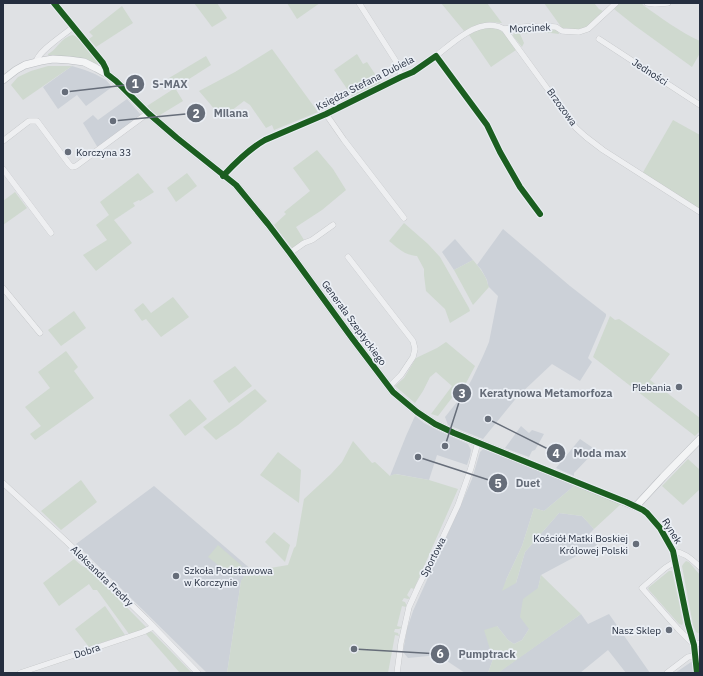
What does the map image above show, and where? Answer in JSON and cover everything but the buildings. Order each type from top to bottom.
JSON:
[{"type":"main road","name":"Generała Szeptyckiego","points":[[3,80],[25,65],[53,59],[76,60],[90,65],[107,74],[148,113],[236,185],[290,253],[392,392],[412,409],[435,424],[637,507]]},
{"type":"main road","points":[[637,507],[652,488],[699,442]]},
{"type":"street","points":[[54,3],[103,63],[107,74]]},
{"type":"street","points":[[359,3],[399,66],[401,78]]},
{"type":"street","name":"Morcinek","points":[[504,29],[541,26],[556,27],[562,31],[579,32],[588,29],[616,3]]},
{"type":"street","points":[[647,3],[668,3]]},
{"type":"street","points":[[504,29],[487,25],[477,28],[461,36],[436,56],[487,124],[500,152],[520,187],[540,214]]},
{"type":"street","points":[[36,62],[37,58],[43,51],[73,27]]},
{"type":"street","name":"Brzozowa","points":[[504,29],[576,128],[603,150],[700,212]]},
{"type":"street","name":"Jedności","points":[[600,39],[700,105]]},
{"type":"street","name":"Księdza Stefana Dubiela","points":[[224,176],[236,162],[256,145],[326,114],[401,78],[413,72],[436,56]]},
{"type":"street","points":[[3,141],[29,121],[37,121],[72,167],[76,166],[148,113]]},
{"type":"street","points":[[326,114],[344,140],[404,218]]},
{"type":"street","points":[[3,169],[52,233]]},
{"type":"street","points":[[290,253],[333,226]]},
{"type":"street","points":[[348,257],[413,341],[415,349],[413,357],[401,375],[389,387]]},
{"type":"street","points":[[3,288],[40,333]]},
{"type":"street","name":"Sportowa","points":[[397,673],[401,643],[410,607],[419,585],[458,505],[478,442]]},
{"type":"street","name":"Aleksandra Fredry","points":[[3,483],[67,542],[198,673]]},
{"type":"street","name":"Rynek","points":[[637,507],[647,513],[660,528],[674,551],[688,624],[694,645],[697,673]]},
{"type":"street","name":"Rynek","points":[[674,551],[681,552],[700,567]]},
{"type":"street","points":[[676,561],[665,568],[642,588],[694,645],[700,643]]},
{"type":"street","name":"Dobra","points":[[20,673],[144,632],[153,627]]},
{"type":"street","points":[[667,673],[688,657],[695,656]]},
{"type":"shaded area","points":[[194,3],[217,3],[227,18],[212,27]]},
{"type":"shaded area","points":[[287,3],[320,3],[297,19]]},
{"type":"shaded area","points":[[441,3],[487,3],[502,23],[489,22],[474,26],[464,31]]},
{"type":"shaded area","points":[[544,3],[594,3],[603,11],[586,27],[581,29],[562,28]]},
{"type":"shaded area","points":[[618,3],[642,3],[671,24],[700,41],[700,53],[692,67],[614,9]]},
{"type":"shaded area","points":[[122,6],[133,23],[96,47],[89,39],[93,36],[89,32]]},
{"type":"shaded area","points":[[491,27],[503,32],[516,50],[491,67],[469,35],[480,29]]},
{"type":"shaded area","points":[[551,28],[558,31],[559,34],[543,32],[520,34],[524,43],[522,47],[513,36],[517,29]]},
{"type":"shaded area","points":[[73,35],[77,37],[98,62],[98,64],[73,58],[48,55],[65,38]]},
{"type":"shaded area","points":[[272,49],[318,112],[274,130],[272,125],[266,128],[250,105],[244,101],[222,118],[199,91],[235,72]]},
{"type":"shaded area","points":[[357,54],[363,64],[367,62],[381,83],[352,96],[334,70]]},
{"type":"shaded area","points":[[206,56],[211,65],[175,88],[169,78]]},
{"type":"shaded area","points":[[48,66],[72,66],[23,100],[11,85],[18,77]]},
{"type":"shaded area","points":[[72,66],[95,74],[106,80],[112,87],[86,106],[77,95],[58,109],[43,87]]},
{"type":"shaded area","points":[[175,88],[183,101],[160,115],[161,117],[156,116],[147,106]]},
{"type":"shaded area","points":[[127,99],[141,115],[98,148],[83,123],[93,115],[98,120]]},
{"type":"shaded area","points":[[673,120],[700,135],[700,210],[642,174]]},
{"type":"shaded area","points":[[317,150],[333,169],[346,190],[322,210],[296,227],[304,240],[292,248],[274,225],[286,214],[284,212],[310,191],[293,168]]},
{"type":"shaded area","points":[[138,173],[154,192],[140,201],[139,200],[133,203],[135,206],[114,220],[132,243],[96,271],[83,255],[107,240],[96,225],[109,215],[100,202]]},
{"type":"shaded area","points":[[187,173],[197,186],[176,202],[167,188]]},
{"type":"shaded area","points":[[15,192],[27,208],[3,225],[3,201]]},
{"type":"shaded area","points":[[404,223],[428,244],[440,257],[469,308],[470,311],[450,323],[445,309],[426,291],[424,269],[417,256],[405,253],[389,241]]},
{"type":"shaded area","points":[[503,229],[570,286],[606,314],[606,316],[588,358],[592,362],[580,381],[552,364],[518,396],[483,439],[448,425],[445,417],[465,392],[489,342],[498,296],[488,286],[487,280],[477,265]]},
{"type":"shaded area","points":[[455,239],[473,260],[454,270],[442,252]]},
{"type":"shaded area","points":[[473,260],[484,275],[489,287],[473,305],[454,270]]},
{"type":"shaded area","points":[[173,297],[189,317],[161,337],[146,319],[142,321],[134,310],[143,303],[151,313]]},
{"type":"shaded area","points":[[74,311],[86,328],[61,346],[48,330]]},
{"type":"shaded area","points":[[610,316],[615,320],[619,319],[670,354],[650,380],[700,418],[700,431],[695,436],[593,357]]},
{"type":"shaded area","points":[[446,342],[475,366],[465,385],[461,386],[438,416],[431,414],[452,386],[436,372],[430,377],[415,403],[395,386],[404,378],[416,358]]},
{"type":"shaded area","points":[[66,351],[78,367],[74,371],[94,398],[35,440],[30,434],[41,426],[25,407],[50,388],[38,372]]},
{"type":"shaded area","points":[[235,366],[252,386],[229,403],[213,381]]},
{"type":"shaded area","points":[[255,389],[267,401],[238,425],[216,440],[203,427]]},
{"type":"shaded area","points":[[190,399],[207,419],[185,436],[169,415]]},
{"type":"shaded area","points":[[415,416],[439,431],[468,444],[471,450],[467,465],[437,455],[429,480],[396,474],[390,476]]},
{"type":"shaded area","points":[[521,426],[529,433],[532,430],[544,434],[535,450],[532,451],[529,457],[505,448]]},
{"type":"shaded area","points":[[580,439],[596,450],[574,473],[574,476],[556,468]]},
{"type":"shaded area","points":[[353,441],[372,463],[375,462],[390,476],[395,474],[429,480],[458,489],[414,589],[411,588],[407,595],[410,598],[404,598],[402,601],[405,602],[407,606],[402,606],[397,626],[401,628],[395,629],[394,632],[398,633],[399,636],[395,635],[388,673],[227,673],[241,581],[247,571],[288,565],[296,546],[304,499],[342,462]]},
{"type":"shaded area","points":[[483,449],[574,486],[544,511],[534,508],[522,546],[506,580],[516,583],[525,552],[559,513],[582,516],[594,529],[589,534],[597,545],[541,575],[529,629],[522,640],[514,644],[508,640],[497,626],[493,659],[488,673],[465,673],[438,655],[408,658],[403,652],[407,629],[413,611],[463,500],[472,479],[480,452]]},
{"type":"shaded area","points":[[278,452],[301,470],[299,503],[260,475]]},
{"type":"shaded area","points":[[688,459],[700,470],[700,489],[683,505],[662,486]]},
{"type":"shaded area","points":[[81,480],[97,502],[61,530],[41,511]]},
{"type":"shaded area","name":"Szkoła Podstawowa w Korczynie","points":[[154,486],[253,571],[241,581],[227,673],[207,673],[76,544]]},
{"type":"shaded area","points":[[574,486],[621,504],[594,529],[582,516],[559,513],[525,552],[516,583],[502,591],[522,546],[534,508],[544,511]]},
{"type":"shaded area","points":[[274,532],[290,545],[285,562],[265,542]]},
{"type":"shaded area","points":[[218,545],[242,566],[233,577],[208,557]]},
{"type":"shaded area","points":[[74,559],[82,566],[89,569],[146,627],[145,629],[129,634],[97,590],[93,590],[89,584],[59,606],[43,583]]},
{"type":"shaded area","points":[[686,561],[689,562],[700,575],[700,634],[696,632],[693,625],[682,566]]},
{"type":"shaded area","points":[[669,571],[672,571],[683,623],[682,625],[679,624],[648,588]]},
{"type":"shaded area","points":[[541,575],[581,614],[498,673],[488,673],[493,659],[484,630],[497,626],[508,640],[514,644],[522,640],[529,629],[520,617],[523,599],[538,588]]},
{"type":"shaded area","points":[[105,606],[125,635],[89,647],[75,629]]},
{"type":"shaded area","points":[[581,614],[588,624],[609,614],[650,673],[626,673],[608,650],[580,673],[498,673],[503,669]]},
{"type":"shaded area","points":[[148,632],[152,632],[192,673],[180,673],[146,634]]},
{"type":"shaded area","points":[[700,656],[700,673],[675,673]]},
{"type":"cycle path","points":[[54,3],[103,63],[107,74],[177,138],[236,185],[290,253],[393,392],[417,412],[435,424],[626,502],[647,513],[660,528],[673,551],[688,624],[694,645],[697,673]]},
{"type":"cycle path","points":[[223,176],[243,156],[265,140],[326,114],[413,72],[436,56],[487,125],[500,152],[520,187],[540,214]]},
{"type":"place","name":"S-MAX","points":[[65,92]]},
{"type":"place","name":"Milana","points":[[113,121]]},
{"type":"place","name":"Korczyna 33","points":[[68,152]]},
{"type":"place","name":"Plebania","points":[[679,387]]},
{"type":"place","name":"Moda max","points":[[488,419]]},
{"type":"place","name":"Keratynowa Metamorfoza","points":[[445,446]]},
{"type":"place","name":"Duet","points":[[418,457]]},
{"type":"place","name":"Kościół Matki Boskiej Królowej Polski","points":[[636,544]]},
{"type":"place","name":"Szkoła Podstawowa w Korczynie","points":[[176,576]]},
{"type":"place","name":"Nasz Sklep","points":[[669,630]]},
{"type":"place","name":"Pumptrack","points":[[354,649]]}]
